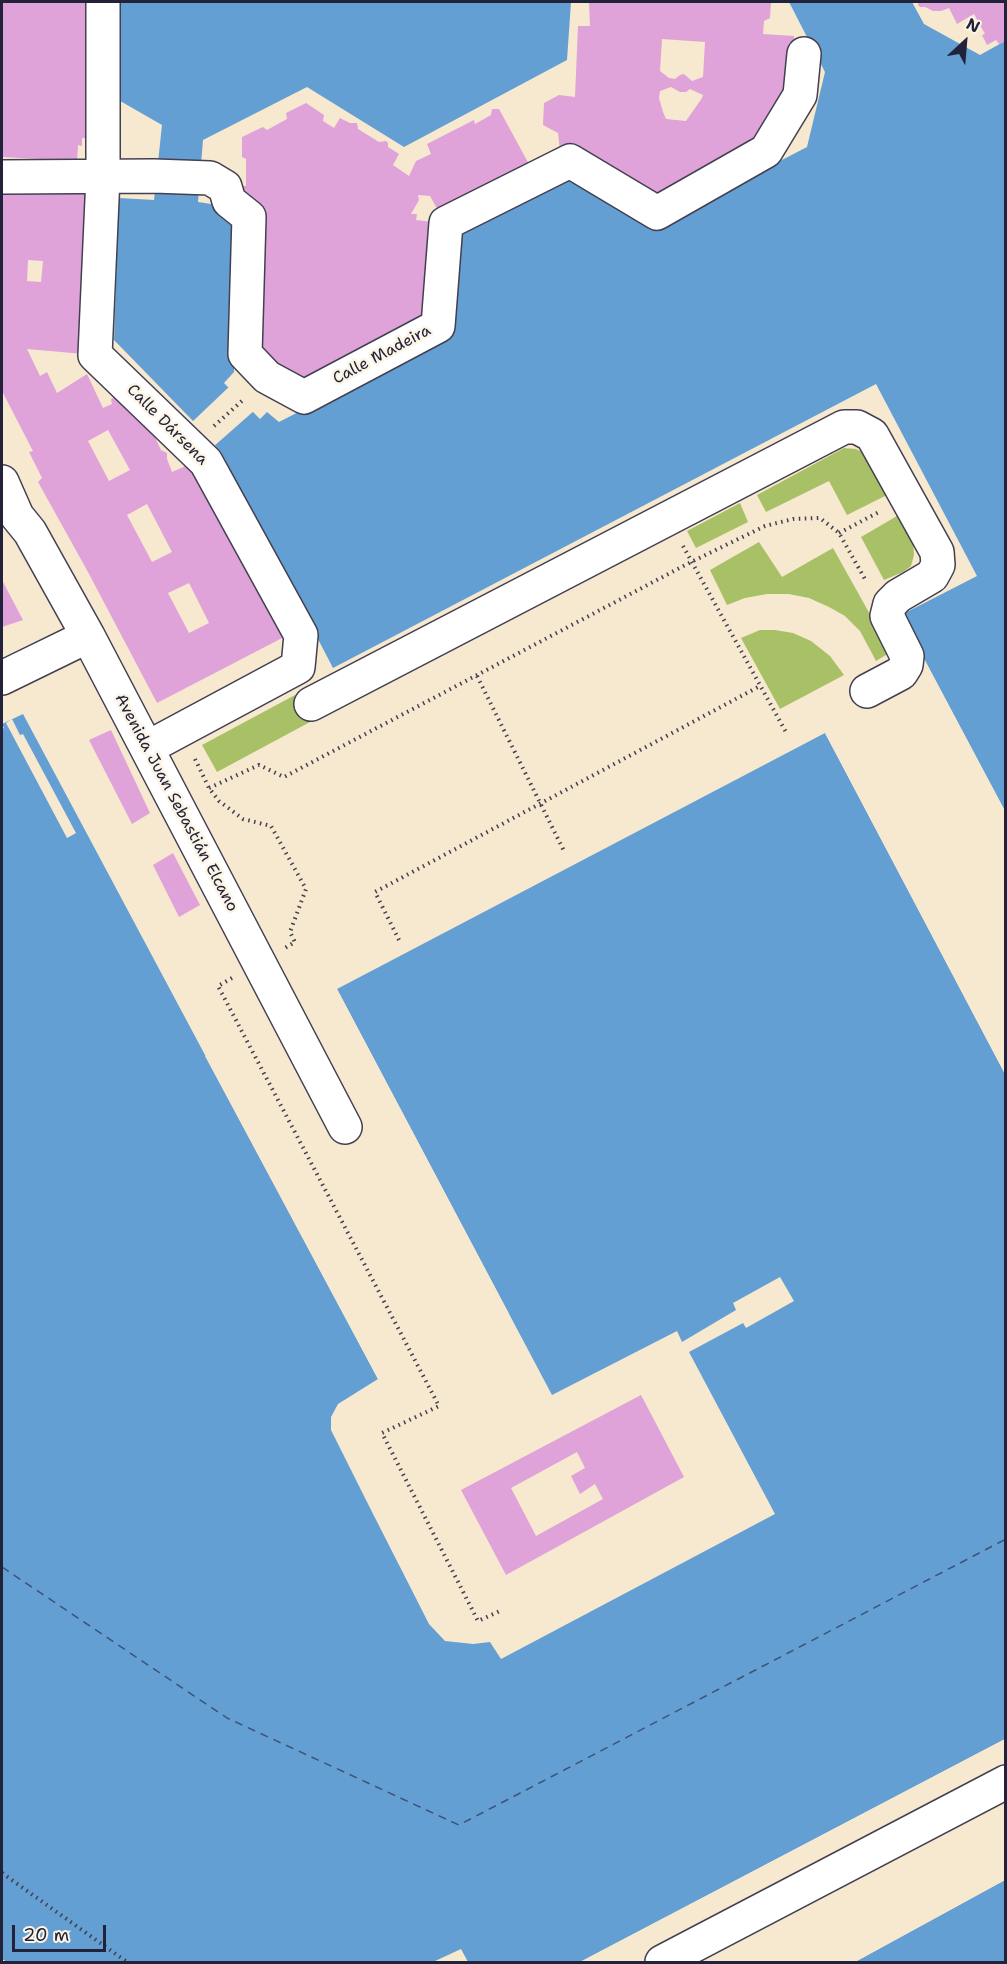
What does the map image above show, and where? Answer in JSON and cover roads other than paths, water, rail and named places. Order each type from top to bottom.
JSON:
[{"type":"street","name":"Calle Dársena","points":[[104,2],[103,177],[95,355],[206,462],[301,635],[298,667],[147,748]]},
{"type":"street","name":"Calle Madeira","points":[[2,177],[210,178],[225,186],[229,201],[249,217],[245,354],[267,377],[304,397],[438,326],[446,223],[570,161],[657,213],[766,151],[800,95],[804,54]]},
{"type":"street","points":[[311,704],[844,427],[857,427],[872,435],[937,552],[938,565],[932,576],[898,596],[890,604],[887,616],[907,656],[906,665],[901,673],[867,691]]},
{"type":"street","name":"Avenida Juan Sebastián Elcano","points":[[2,482],[17,516],[30,532],[88,636],[345,1127]]},
{"type":"street","points":[[2,678],[88,636]]},
{"type":"street","points":[[662,1962],[1005,1782]]},
{"type":"water","points":[[119,2],[571,2],[567,60],[404,147],[307,87],[203,140],[198,202],[211,204],[239,222],[234,372],[224,383],[260,419],[267,412],[279,422],[448,335],[451,233],[565,176],[651,228],[807,147],[825,72],[789,2],[912,2],[924,24],[980,55],[1005,41],[1005,811],[901,615],[977,576],[876,384],[333,668],[221,452],[114,340],[119,198],[154,200],[162,125],[115,98]]},
{"type":"water","points":[[23,714],[378,1379],[338,1404],[331,1417],[331,1430],[368,1504],[429,1624],[445,1641],[473,1644],[490,1642],[501,1659],[775,1514],[689,1352],[743,1323],[746,1328],[794,1301],[780,1277],[733,1303],[736,1310],[682,1342],[677,1331],[552,1395],[337,989],[825,733],[1005,1074],[1005,1739],[580,1962],[468,1962],[461,1949],[433,1962],[7,1962],[2,1959],[2,729],[4,728],[2,724]]},
{"type":"water","points":[[1005,1880],[1005,1962],[855,1962]]}]
